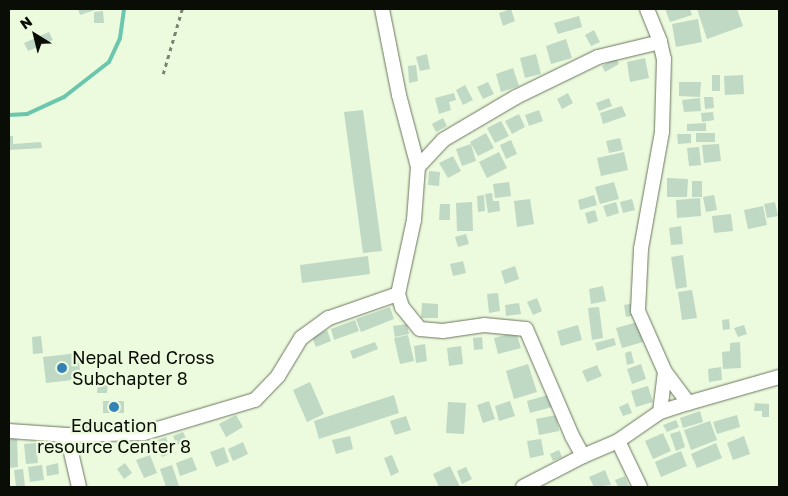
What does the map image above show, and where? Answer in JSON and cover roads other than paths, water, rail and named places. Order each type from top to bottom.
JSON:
[{"type":"street","points":[[382,9],[399,95],[418,167],[414,220],[398,294],[402,307],[420,330],[443,331],[484,325],[504,325],[526,329],[572,436],[583,456]]},
{"type":"street","points":[[647,9],[660,42],[664,59],[662,132],[640,249],[638,311],[665,372],[688,403]]},
{"type":"street","points":[[418,167],[443,140],[516,97],[598,57],[660,42]]},
{"type":"street","points":[[9,431],[67,435],[144,433],[255,400],[278,376],[300,338],[328,318],[398,294]]},
{"type":"street","points":[[660,412],[665,372]]},
{"type":"street","points":[[523,487],[583,456],[618,441],[660,412],[779,377]]},
{"type":"street","points":[[67,435],[79,487]]},
{"type":"street","points":[[618,441],[640,487]]},
{"type":"waterway","points":[[9,115],[27,114],[64,97],[109,62],[120,38],[124,9]]},
{"type":"place","name":"Nepal Red Cross Subchapter 8","points":[[62,368]]},
{"type":"place","name":"Education resource Center 8","points":[[114,407]]}]
